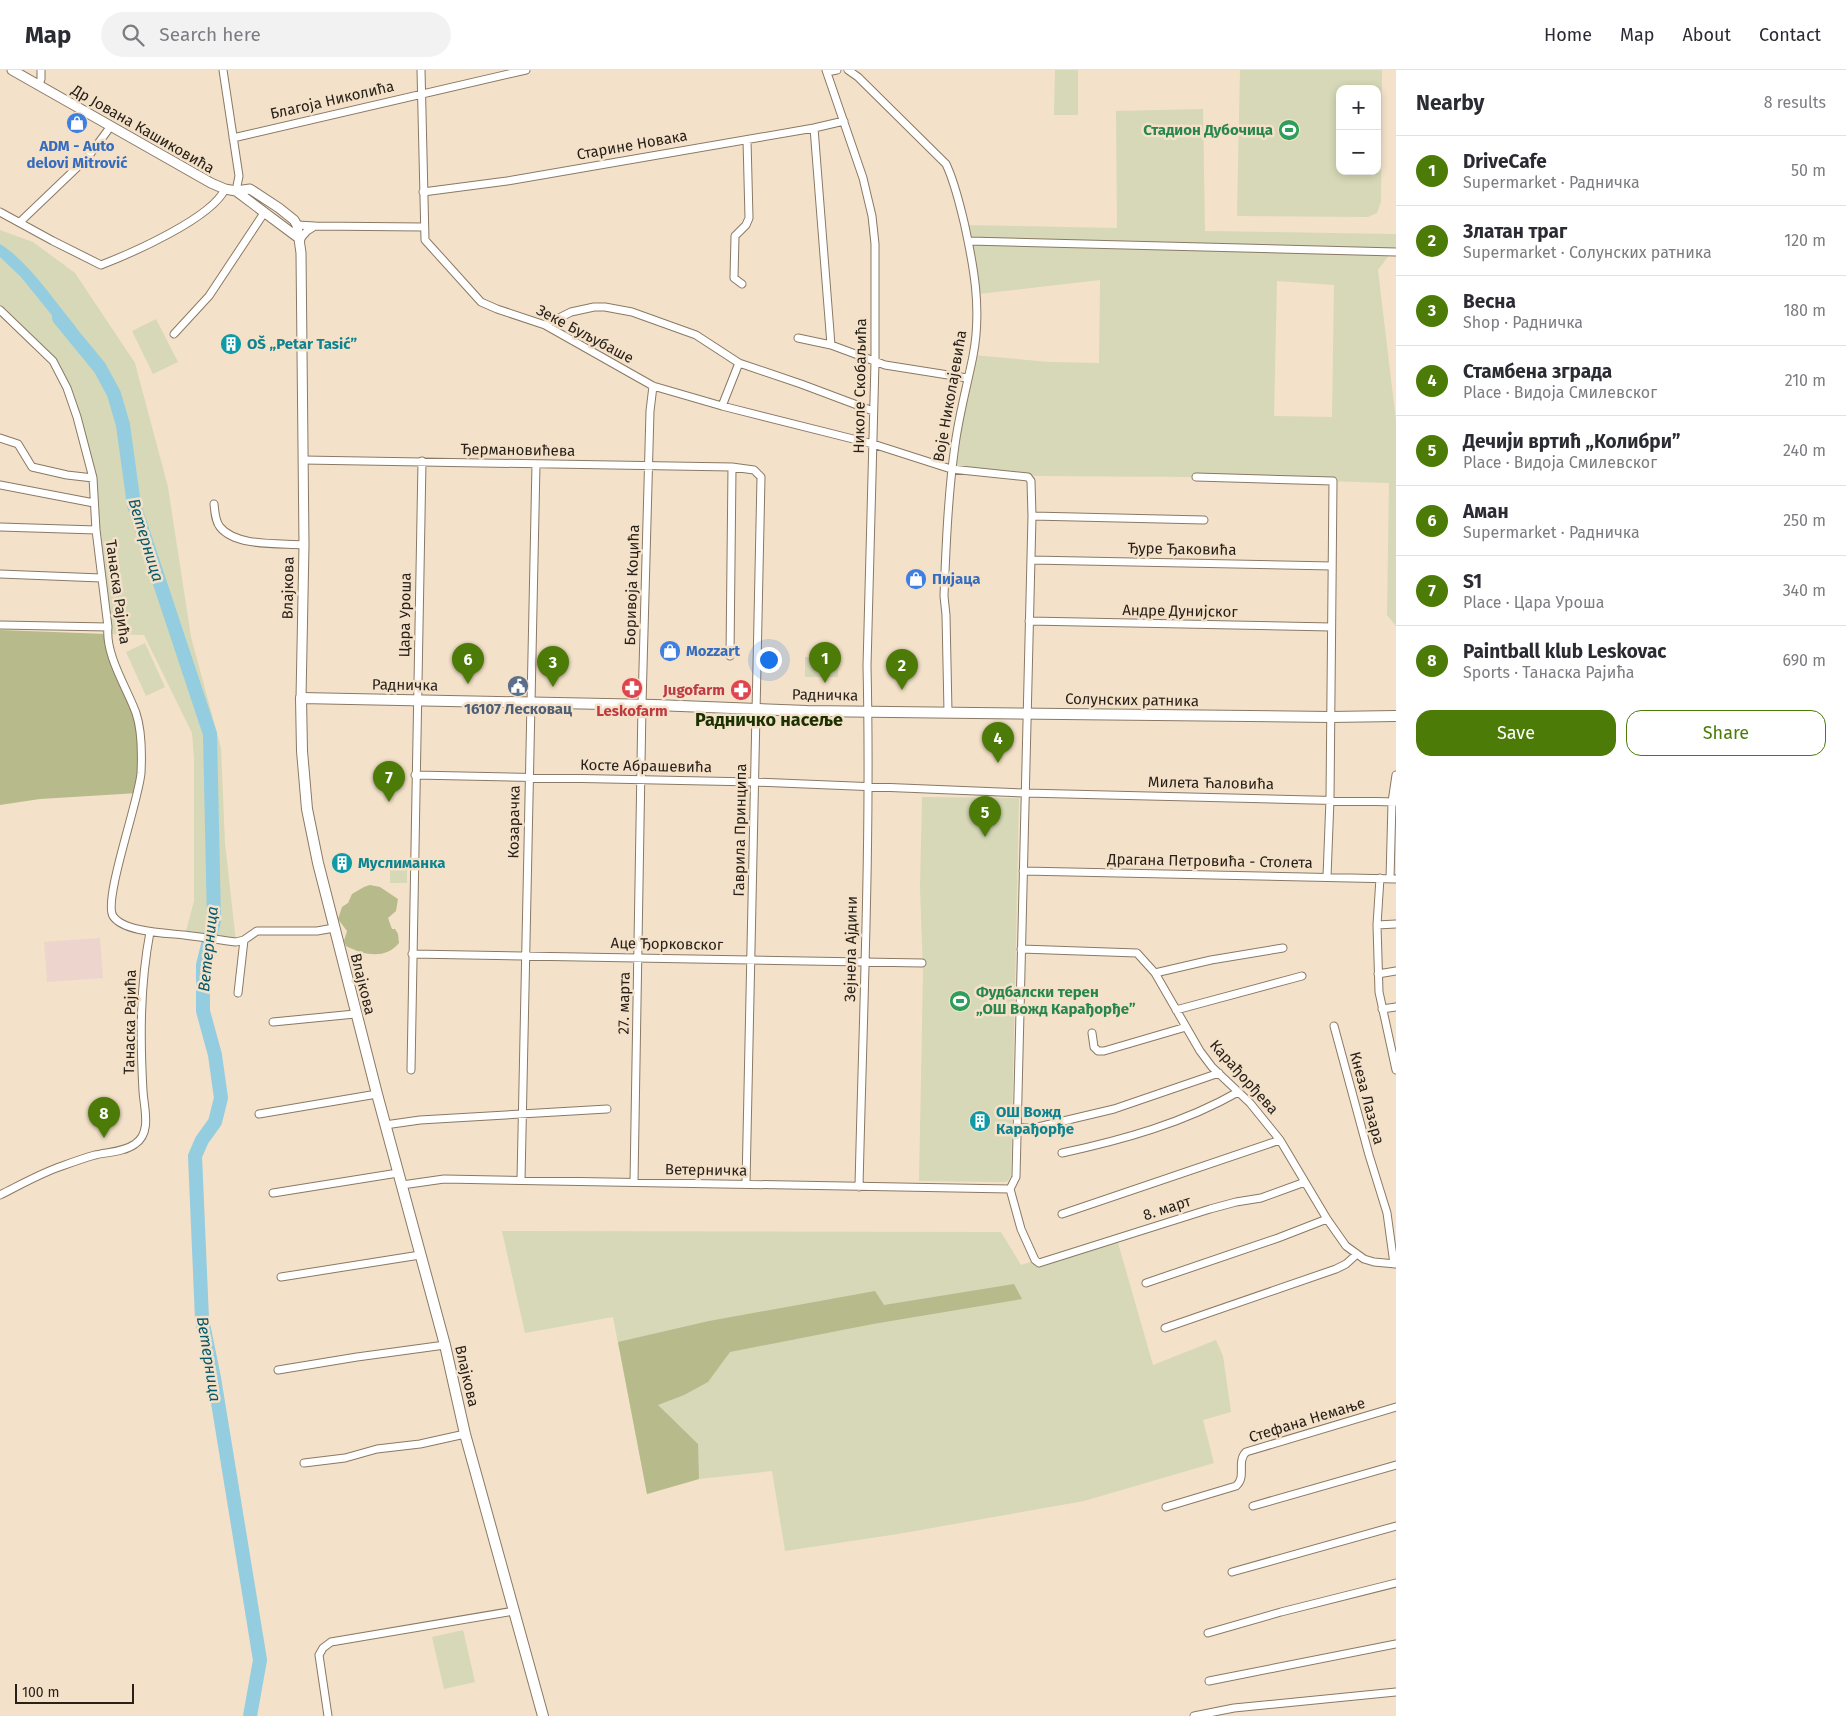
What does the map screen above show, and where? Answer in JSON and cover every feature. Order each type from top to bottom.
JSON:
[{"type":"main road","name":"Радничка","points":[[301,698],[868,711]]},
{"type":"main road","name":"Влајкова","points":[[301,698],[306,809],[334,928],[376,1094],[445,1346],[465,1434],[543,1716]]},
{"type":"main road","name":"Солунских ратника","points":[[868,711],[1330,717],[1396,716]]},
{"type":"street","name":"Др Јована Кашиковића","points":[[12,70],[211,183],[225,189],[250,189],[280,208],[297,225]]},
{"type":"street","points":[[39,85],[41,70]]},
{"type":"street","points":[[223,70],[239,180],[236,190],[300,239],[315,226]]},
{"type":"street","points":[[297,225],[423,227],[421,70]]},
{"type":"street","name":"Благоја Николића","points":[[233,138],[526,70]]},
{"type":"street","points":[[826,71],[837,70]]},
{"type":"street","name":"Воје Николајевића","points":[[848,70],[858,77],[946,164],[958,194],[969,242],[978,303],[973,355],[967,378],[951,470],[944,596],[948,712]]},
{"type":"street","name":"Николе Скобаљића","points":[[826,71],[863,178],[874,229],[875,362],[867,666],[868,711]]},
{"type":"street","name":"Старине Новака","points":[[423,192],[507,181],[747,140],[844,121]]},
{"type":"street","points":[[20,222],[88,157],[111,126]]},
{"type":"street","points":[[814,128],[831,345]]},
{"type":"street","points":[[742,284],[734,278],[734,260],[735,236],[746,225],[749,218],[747,140]]},
{"type":"street","points":[[0,212],[53,242],[101,264],[185,225],[216,203],[225,189]]},
{"type":"street","points":[[174,334],[210,296],[264,213]]},
{"type":"street","name":"Влајкова","points":[[297,225],[300,239],[304,544],[301,698]]},
{"type":"street","name":"Зеке Буљубаше","points":[[423,227],[425,240],[429,246],[481,302],[545,325],[653,386],[722,406],[873,444],[951,470],[1028,477],[1031,482],[1032,516]]},
{"type":"street","points":[[969,242],[1396,252]]},
{"type":"street","points":[[545,325],[571,312],[594,307],[632,312],[696,335],[739,363],[873,411]]},
{"type":"street","name":"Танаска Рајића","points":[[0,310],[53,361],[67,388],[77,417],[93,478],[96,530],[108,628],[107,634],[115,665],[139,722],[141,774],[112,889],[110,909],[117,921],[150,932],[240,941]]},
{"type":"street","points":[[798,338],[831,345],[885,365],[967,378]]},
{"type":"street","points":[[722,406],[739,363]]},
{"type":"street","points":[[649,466],[650,410],[653,386]]},
{"type":"street","points":[[0,438],[18,444],[32,467],[67,475],[93,478]]},
{"type":"street","name":"Ђермановићева","points":[[303,460],[732,467],[754,470],[761,477]]},
{"type":"street","name":"Цара Уроша","points":[[411,1070],[416,700],[422,461]]},
{"type":"street","name":"Козарачка","points":[[521,1180],[536,464]]},
{"type":"street","name":"Боривоја Коцића","points":[[642,705],[649,466]]},
{"type":"street","points":[[730,656],[732,467]]},
{"type":"street","name":"Гаврила Принципа","points":[[746,1184],[761,477]]},
{"type":"street","points":[[1196,477],[1333,482],[1330,628],[1330,799],[1327,877]]},
{"type":"street","points":[[0,485],[94,503]]},
{"type":"street","points":[[214,504],[220,527],[235,538],[254,542],[304,544]]},
{"type":"street","points":[[1010,1189],[1016,1177],[1018,1128],[1032,516],[1204,520]]},
{"type":"street","points":[[0,527],[96,530]]},
{"type":"street","name":"Ђуре Ђаковића","points":[[1031,560],[1332,566]]},
{"type":"street","points":[[0,574],[101,578]]},
{"type":"street","name":"Андре Дунијског","points":[[1029,621],[1330,628]]},
{"type":"street","points":[[0,625],[108,628]]},
{"type":"street","name":"27. марта","points":[[634,1182],[642,705]]},
{"type":"street","name":"Зејнела Ајдини","points":[[859,1187],[868,711]]},
{"type":"street","name":"Косте Абрашевића","points":[[415,775],[754,782],[1025,792]]},
{"type":"street","points":[[1393,879],[1396,775]]},
{"type":"street","name":"Милета Ћаловића","points":[[1025,792],[1394,802]]},
{"type":"street","name":"Драгана Петровића - Столета","points":[[1024,871],[1393,879]]},
{"type":"street","points":[[1380,878],[1376,925],[1378,974],[1382,1009],[1395,1058],[1396,1070]]},
{"type":"street","points":[[1376,925],[1396,924]]},
{"type":"street","points":[[238,993],[240,941],[256,931],[317,931],[334,928]]},
{"type":"street","name":"Танаска Рајића","points":[[0,1195],[60,1166],[129,1148],[142,1137],[146,1122],[140,1002],[144,960],[150,932]]},
{"type":"street","points":[[1155,973],[1212,960],[1283,948]]},
{"type":"street","name":"Карађорђева","points":[[1022,949],[1136,953],[1155,973],[1200,1051],[1250,1104],[1280,1140],[1327,1220],[1346,1246],[1374,1262],[1395,1264]]},
{"type":"street","name":"Аце Ђорковског","points":[[412,954],[922,963]]},
{"type":"street","points":[[1378,974],[1396,971]]},
{"type":"street","points":[[1176,1010],[1302,976]]},
{"type":"street","points":[[1382,1009],[1396,1006]]},
{"type":"street","points":[[273,1022],[355,1014]]},
{"type":"street","name":"Кнеза Лазара","points":[[1334,1026],[1369,1155],[1388,1213],[1395,1264]]},
{"type":"street","points":[[1092,1033],[1094,1047],[1098,1051],[1104,1052],[1186,1027]]},
{"type":"street","points":[[1018,1128],[1038,1127],[1114,1109],[1219,1073]]},
{"type":"street","points":[[1062,1153],[1174,1122],[1201,1112],[1238,1092]]},
{"type":"street","points":[[259,1114],[376,1094]]},
{"type":"street","points":[[385,1125],[420,1120],[606,1109]]},
{"type":"street","points":[[1062,1214],[1150,1186],[1280,1140]]},
{"type":"street","points":[[273,1193],[398,1173]]},
{"type":"street","name":"Ветерничка","points":[[402,1185],[444,1179],[1010,1189]]},
{"type":"street","name":"8. март","points":[[1010,1189],[1021,1229],[1035,1260],[1039,1263],[1210,1209],[1261,1198],[1305,1182]]},
{"type":"street","points":[[1146,1282],[1327,1220]]},
{"type":"street","points":[[1165,1328],[1336,1269],[1346,1264],[1357,1254]]},
{"type":"street","points":[[280,1277],[420,1255]]},
{"type":"street","points":[[278,1370],[357,1357],[445,1346]]},
{"type":"street","name":"Стефана Немање","points":[[1166,1507],[1236,1486],[1241,1480],[1241,1462],[1246,1452],[1396,1407]]},
{"type":"street","points":[[304,1463],[345,1458],[377,1450],[420,1444],[465,1434]]},
{"type":"street","points":[[1253,1506],[1396,1465]]},
{"type":"street","points":[[1232,1572],[1396,1526]]},
{"type":"street","points":[[1208,1633],[1281,1612],[1396,1583]]},
{"type":"street","points":[[328,1716],[319,1655],[323,1648],[331,1642],[514,1611]]},
{"type":"street","points":[[1209,1681],[1396,1644]]},
{"type":"street","points":[[1194,1716],[1234,1708],[1396,1692]]},
{"type":"shaded area","points":[[100,938],[103,978],[47,982],[44,942]]},
{"type":"green space","points":[[1055,70],[1078,70],[1078,115],[1054,115]]},
{"type":"green space","name":"Стадион Дубочица","points":[[1240,70],[1382,70],[1381,202],[1377,213],[1368,217],[1237,216]]},
{"type":"green space","points":[[1203,109],[1205,231],[1396,234],[1396,246],[1378,270],[1396,421],[1396,626],[1387,615],[1389,483],[1196,477],[1035,476],[951,469],[973,355],[1050,362],[1099,363],[1100,280],[978,294],[964,225],[1117,228],[1116,111]],"holes":[[[1277,281],[1334,285],[1332,417],[1274,416]]]},
{"type":"green space","points":[[0,230],[33,242],[75,273],[135,363],[168,487],[191,637],[221,748],[225,843],[236,942],[185,935],[194,901],[194,759],[192,733],[144,635],[107,634],[93,478],[84,439],[53,361],[0,310]]},
{"type":"green space","points":[[156,319],[178,362],[153,374],[132,331]]},
{"type":"green space","points":[[0,630],[107,634],[139,721],[138,793],[40,799],[0,805]]},
{"type":"green space","points":[[145,643],[165,687],[146,696],[126,652]]},
{"type":"green space","points":[[805,657],[838,657],[838,677],[805,677]]},
{"type":"green space","points":[[922,797],[1019,798],[1011,1175],[1008,1181],[1004,1182],[919,1181],[923,973],[920,888]]},
{"type":"green space","points":[[390,865],[407,865],[407,883],[390,883]]},
{"type":"green space","points":[[370,885],[380,887],[398,899],[396,911],[388,918],[392,929],[395,929],[398,934],[399,943],[381,954],[360,952],[346,946],[344,941],[347,931],[338,919],[342,907],[348,903],[352,894]]},
{"type":"green space","points":[[502,1231],[1001,1232],[1021,1265],[1116,1236],[1153,1365],[1216,1340],[1223,1356],[1231,1412],[1203,1420],[1214,1463],[1084,1501],[898,1534],[785,1551],[772,1471],[699,1479],[647,1494],[613,1317],[525,1333]]},
{"type":"green space","points":[[1014,1284],[1022,1299],[873,1324],[730,1352],[708,1382],[684,1395],[658,1405],[698,1444],[699,1479],[647,1494],[618,1342],[709,1321],[875,1291],[884,1305]]},
{"type":"green space","points":[[463,1630],[475,1682],[444,1689],[432,1637]]},
{"type":"water","points":[[0,244],[31,271],[76,327],[67,334],[21,277],[0,257]]},
{"type":"waterway","name":"Ветерница","points":[[59,318],[100,368],[114,394],[123,425],[134,505],[210,734],[214,921],[203,965],[203,1011],[215,1055],[221,1098],[215,1122],[202,1140],[195,1156],[202,1319],[214,1378],[260,1660],[250,1716]]},
{"type":"place","name":"ADM - Auto delovi Mitrović","points":[[77,123]]},
{"type":"place","name":"Стадион Дубочица","points":[[1289,130]]},
{"type":"place","name":"OŠ „Petar Tasić”","points":[[231,344]]},
{"type":"place","name":"Пијаца","points":[[916,579]]},
{"type":"place","name":"Mozzart","points":[[670,651]]},
{"type":"place","name":"DriveCafe","points":[[825,683]]},
{"type":"place","name":"Аман","points":[[468,684]]},
{"type":"place","name":"16107 Лесковац","points":[[518,686]]},
{"type":"place","name":"Весна","points":[[553,687]]},
{"type":"place","name":"Leskofarm","points":[[632,688]]},
{"type":"place","name":"Jugofarm","points":[[741,690]]},
{"type":"place","name":"Златан траг","points":[[902,690]]},
{"type":"place","name":"Стамбена зграда","points":[[998,763]]},
{"type":"place","name":"S1","points":[[389,802]]},
{"type":"place","name":"Дечији вртић „Колибри”","points":[[985,837]]},
{"type":"place","name":"Муслиманка","points":[[342,863]]},
{"type":"place","name":"Фудбалски терен „ОШ Вожд Карађорђе”","points":[[960,1001]]},
{"type":"place","name":"ОШ Вожд Карађорђе","points":[[980,1121]]},
{"type":"place","name":"Paintball klub Leskovac","points":[[104,1138]]},
{"type":"district","name":"Радничко насеље","points":[[769,720]]}]
